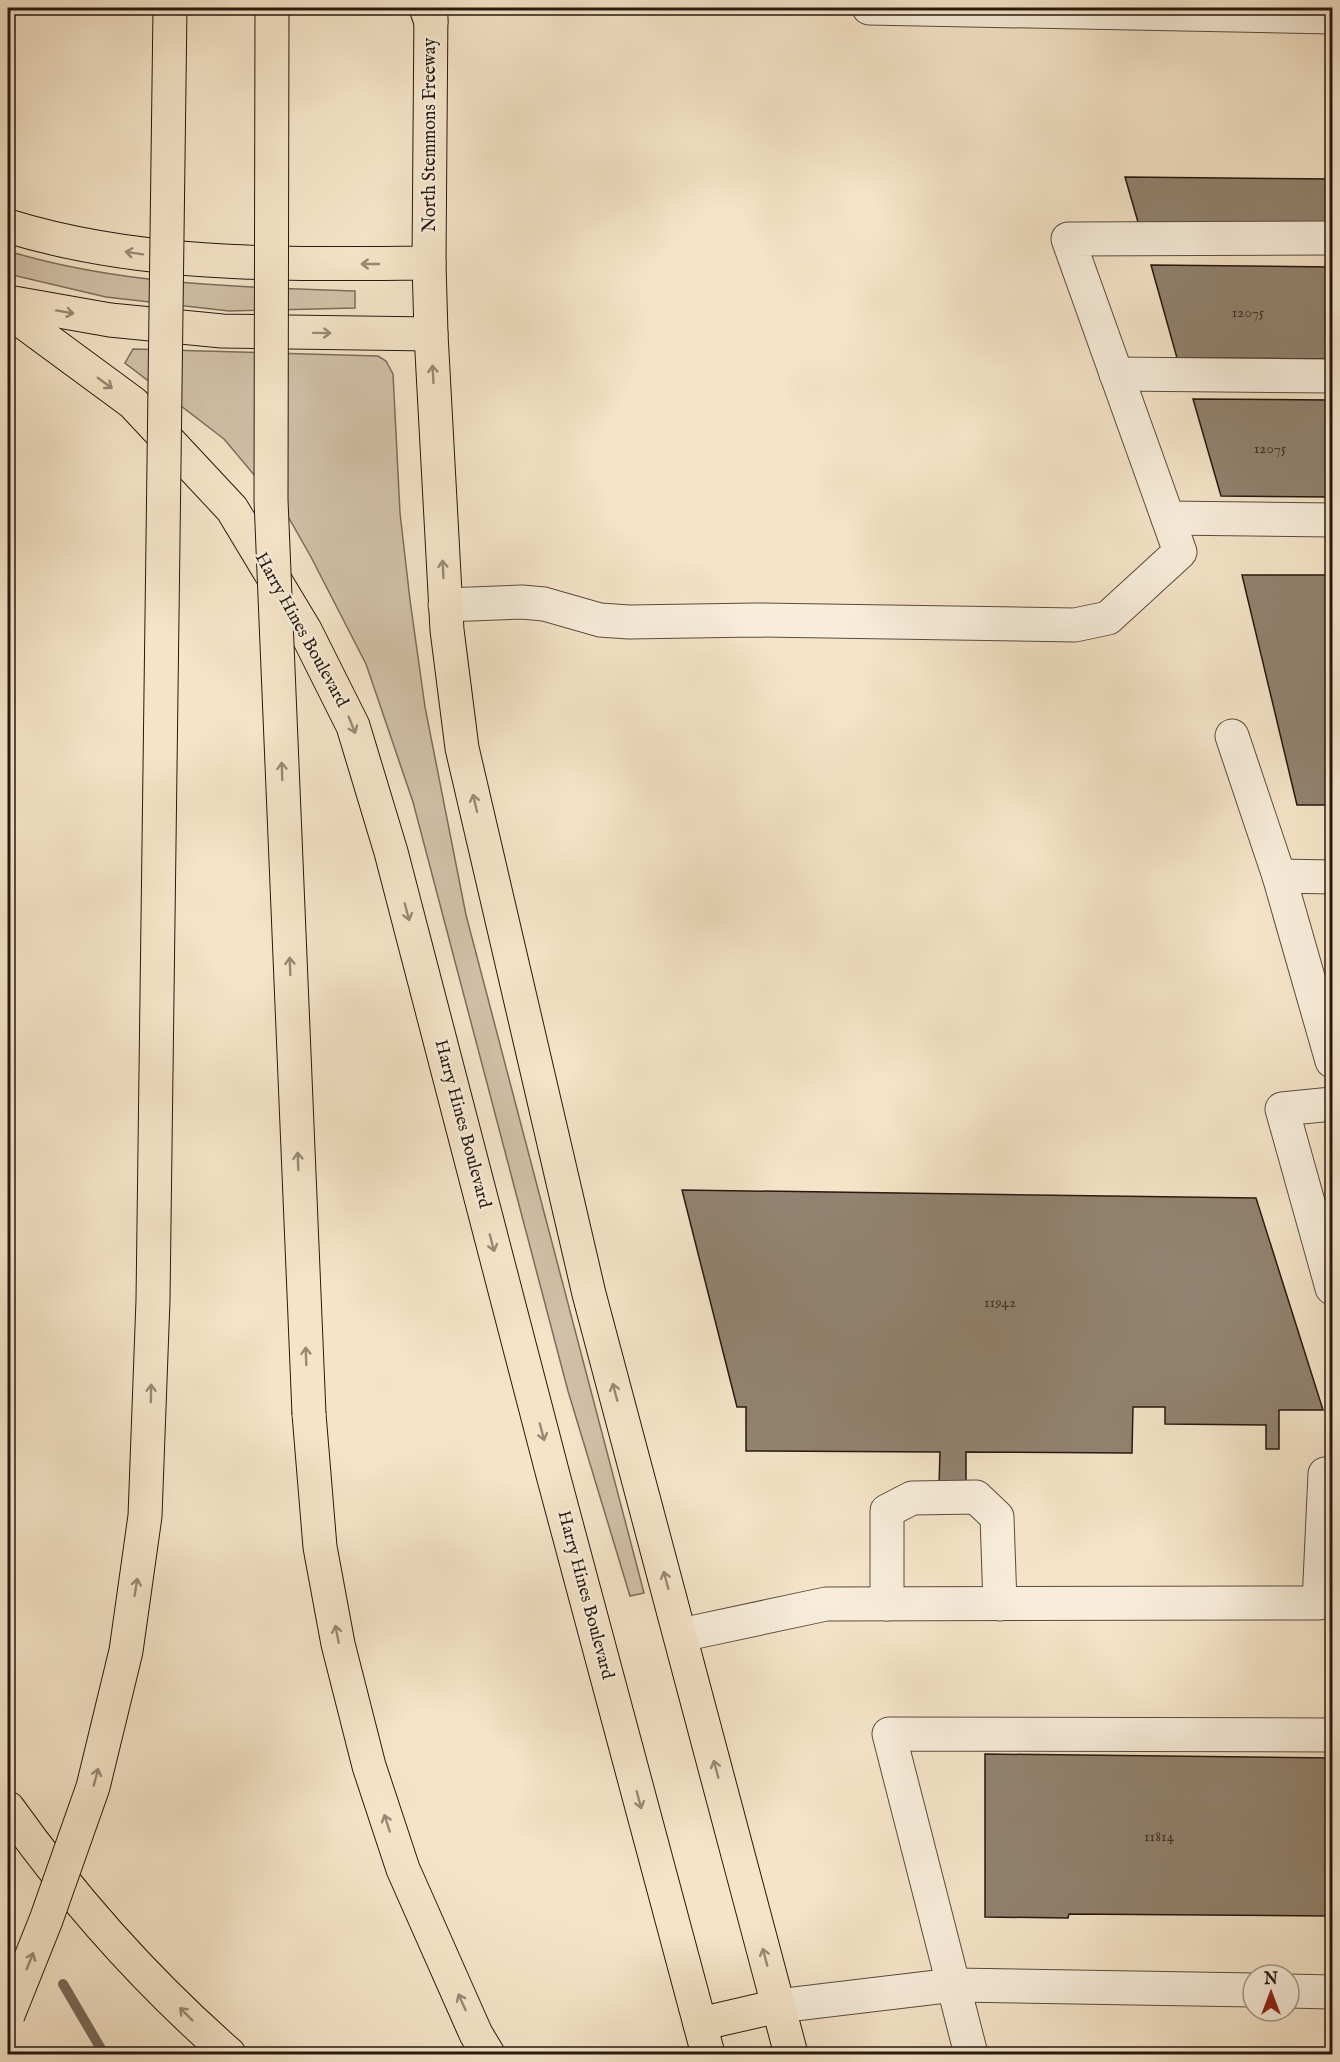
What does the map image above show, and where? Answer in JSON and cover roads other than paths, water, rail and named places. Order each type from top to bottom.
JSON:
[{"type":"main road","points":[[8,2015],[46,1920],[96,1777],[126,1651],[145,1516],[153,1300],[170,8]]},
{"type":"main road","points":[[272,8],[271,500],[308,1402],[320,1547],[339,1644],[369,1766],[399,1859],[476,2034],[488,2055]]},
{"type":"main road","name":"North Stemmons Freeway","points":[[429,12],[429,263]]},
{"type":"main road","points":[[8,226],[92,246],[209,262],[429,263],[445,605],[462,748],[589,1294],[791,2055]]},
{"type":"main road","points":[[8,302],[110,320],[222,331],[431,334]]},
{"type":"main road","name":"Harry Hines Boulevard","points":[[8,311],[133,404],[232,509],[305,630],[353,726],[391,852],[529,1384],[708,2055]]},
{"type":"main road","points":[[8,1808],[43,1858],[126,1954],[229,2055]]},
{"type":"main road","points":[[700,2024],[778,2006]]},
{"type":"lane","points":[[869,8],[1332,17]]},
{"type":"lane","points":[[445,605],[522,602],[544,604],[600,620],[629,622],[756,620],[1076,625],[1108,618],[1180,552],[1068,239],[1332,238]]},
{"type":"lane","points":[[1116,375],[1332,376]]},
{"type":"lane","points":[[1168,518],[1332,520]]},
{"type":"lane","points":[[1232,736],[1279,876],[1332,1061]]},
{"type":"lane","points":[[1279,876],[1332,877]]},
{"type":"lane","points":[[1332,1104],[1282,1109],[1332,1288]]},
{"type":"lane","points":[[681,1635],[826,1604],[1319,1603],[1325,1474],[1332,1474]]},
{"type":"lane","points":[[887,1604],[887,1510],[912,1498],[976,1497],[997,1517],[1000,1604]]},
{"type":"lane","points":[[970,2055],[889,1734],[1332,1735]]},
{"type":"lane","points":[[778,2006],[954,1985],[1241,1990]]},
{"type":"lane","points":[[1301,1991],[1332,1992]]},
{"type":"waterway","points":[[63,1984],[104,2054]]}]
